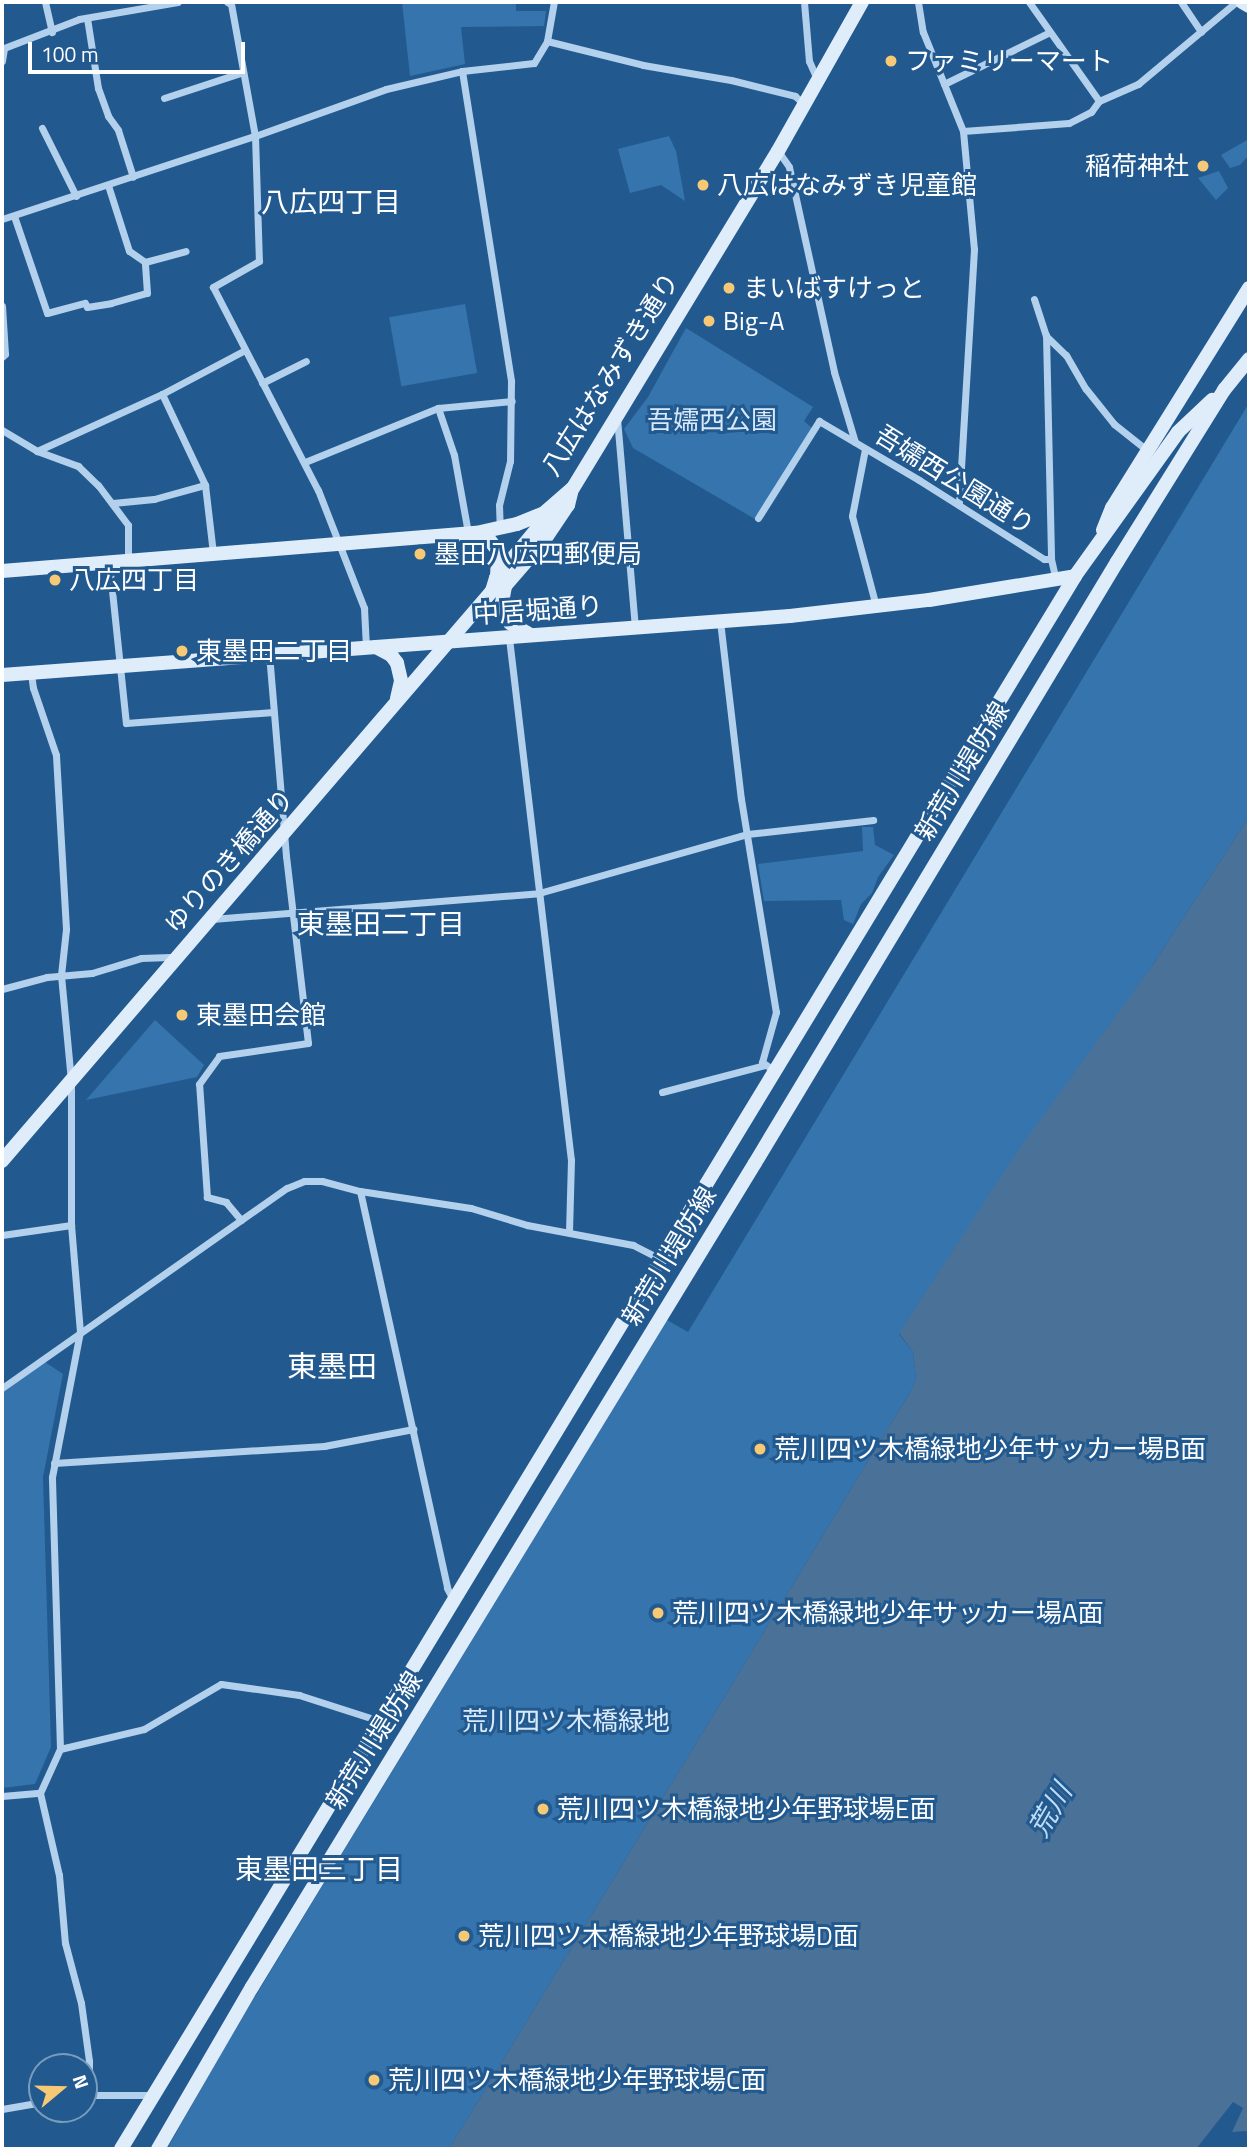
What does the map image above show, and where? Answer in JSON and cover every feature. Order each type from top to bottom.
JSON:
[{"type":"main road","name":"八広はなみずき通り","points":[[2,570],[472,533],[500,528],[544,513],[573,488],[617,411],[778,151],[862,2]]},
{"type":"main road","points":[[1242,2],[1249,6]]},
{"type":"main road","name":"新荒川堤防線","points":[[1094,551],[1112,508],[1249,288]]},
{"type":"main road","name":"新荒川堤防線","points":[[158,2149],[278,1943],[1224,390],[1249,359]]},
{"type":"main road","name":"新荒川堤防線","points":[[121,2149],[661,1259],[770,1068],[1075,576],[1178,432],[1224,390]]},
{"type":"main road","name":"ゆりのき橋通り","points":[[2,1161],[498,585],[573,488]]},
{"type":"main road","points":[[472,533],[488,538],[498,551],[498,585],[510,623],[533,635]]},
{"type":"main road","name":"中居堀通り","points":[[2,675],[635,628],[876,607],[1075,576]]},
{"type":"main road","points":[[370,648],[391,655],[400,673],[395,703]]},
{"type":"street","points":[[45,2],[52,32]]},
{"type":"street","points":[[2,61],[4,48],[87,18],[178,2]]},
{"type":"street","points":[[228,2],[231,4],[255,136],[259,261],[213,287],[304,462],[340,544],[364,608],[370,648]]},
{"type":"street","points":[[2,219],[255,136],[386,89],[461,71],[534,63],[547,41],[554,2]]},
{"type":"street","points":[[804,2],[809,61],[819,81]]},
{"type":"street","points":[[918,2],[923,32],[963,131],[974,249],[959,505]]},
{"type":"street","points":[[1029,2],[1048,33],[1098,101]]},
{"type":"street","points":[[1181,2],[1201,32]]},
{"type":"street","points":[[963,131],[1069,123],[1091,112],[1098,101],[1138,84],[1236,2]]},
{"type":"street","points":[[87,18],[98,88],[108,116],[118,130],[133,177]]},
{"type":"street","points":[[944,84],[1048,33]]},
{"type":"street","points":[[547,41],[689,75],[732,80],[794,96],[804,104]]},
{"type":"street","points":[[461,71],[512,401],[510,461],[499,505],[500,528]]},
{"type":"street","points":[[164,98],[243,72]]},
{"type":"street","points":[[42,128],[76,195]]},
{"type":"street","points":[[778,151],[789,167],[834,372],[855,443]]},
{"type":"street","points":[[108,185],[130,251],[145,262]]},
{"type":"street","points":[[14,216],[47,313],[85,303],[87,307],[111,303],[147,293],[145,262]]},
{"type":"street","points":[[145,262],[186,251]]},
{"type":"street","points":[[1034,299],[1046,335],[1051,559]]},
{"type":"street","points":[[2,306],[5,313],[5,354],[2,357]]},
{"type":"street","points":[[1046,335],[1066,355],[1086,388],[1114,424],[1149,451]]},
{"type":"street","points":[[37,451],[162,394],[245,350]]},
{"type":"street","points":[[262,383],[306,361]]},
{"type":"street","points":[[162,394],[205,485],[213,554]]},
{"type":"street","points":[[304,462],[438,408],[512,401]]},
{"type":"street","points":[[438,408],[454,455],[472,533]]},
{"type":"street","points":[[617,411],[635,628]]},
{"type":"street","name":"吾嬬西公園通り","points":[[758,518],[819,421],[1044,559],[1051,559],[1056,581]]},
{"type":"street","points":[[2,430],[37,451],[78,467],[113,503],[128,525],[128,561]]},
{"type":"street","points":[[865,449],[852,516],[876,607]]},
{"type":"street","points":[[113,503],[154,499],[205,485]]},
{"type":"street","points":[[109,562],[126,723],[274,712]]},
{"type":"street","points":[[720,621],[747,834],[776,1012],[762,1062],[770,1068]]},
{"type":"street","points":[[509,637],[570,1160],[569,1231]]},
{"type":"street","points":[[241,1220],[226,1202],[207,1197],[199,1084],[219,1056],[309,1043],[284,835],[269,655]]},
{"type":"street","points":[[31,673],[33,688],[56,755],[66,929],[61,975],[71,1081],[71,1225],[80,1332],[54,1463],[60,1749],[40,1793],[59,1875],[65,1943],[81,2004],[88,2053]]},
{"type":"street","points":[[211,919],[539,892],[747,834],[873,820]]},
{"type":"street","points":[[2,989],[61,975],[92,973],[141,958],[178,957]]},
{"type":"street","points":[[662,1092],[770,1068]]},
{"type":"street","points":[[2,1388],[287,1188],[304,1181],[322,1181],[360,1191],[471,1208],[527,1224],[632,1245],[661,1259]]},
{"type":"street","points":[[360,1191],[447,1587],[453,1601]]},
{"type":"street","points":[[2,1235],[71,1225]]},
{"type":"street","points":[[54,1463],[324,1446],[413,1429]]},
{"type":"street","points":[[60,1749],[144,1729],[221,1684],[299,1695],[380,1721]]},
{"type":"street","points":[[2,1796],[40,1793]]},
{"type":"street","points":[[98,2095],[155,2095]]},
{"type":"street","points":[[2,2109],[28,2104]]},
{"type":"green space","points":[[402,2],[516,2],[516,11],[546,11],[544,26],[461,27],[465,64],[410,76]]},
{"type":"green space","points":[[669,136],[676,151],[685,201],[661,185],[630,193],[618,149]]},
{"type":"green space","points":[[1249,139],[1249,155],[1240,165],[1230,168],[1221,155]]},
{"type":"green space","points":[[1219,171],[1228,188],[1216,200],[1198,178]]},
{"type":"green space","points":[[465,304],[477,373],[401,386],[389,317]]},
{"type":"green space","name":"吾嬬西公園","points":[[686,328],[813,407],[804,421],[812,428],[755,519],[633,448],[624,429],[648,397]]},
{"type":"green space","name":"荒川四ツ木橋緑地","points":[[1249,403],[1249,817],[1152,966],[899,1334],[913,1352],[916,1378],[912,1389],[449,2149],[167,2149],[228,2041],[667,1320],[688,1332]]},
{"type":"green space","points":[[862,827],[873,827],[875,845],[894,855],[878,877],[872,893],[861,904],[853,924],[844,920],[841,900],[764,901],[758,864],[863,851]]},
{"type":"green space","points":[[155,1020],[204,1065],[197,1077],[86,1100]]},
{"type":"green space","points":[[45,1362],[63,1374],[43,1477],[51,1747],[35,1784],[2,1788],[2,1393]]},
{"type":"water","name":"荒川","points":[[1249,817],[1249,2134],[1246,2131],[1232,2132],[1243,2108],[1233,2102],[1196,2149],[449,2149],[912,1389],[916,1378],[913,1352],[899,1333],[1019,1149],[1152,966]]},
{"type":"place","name":"ファミリーマート","points":[[891,61]]},
{"type":"place","name":"稲荷神社","points":[[1203,166]]},
{"type":"place","name":"八広はなみずき児童館","points":[[703,185]]},
{"type":"place","name":"まいばすけっと","points":[[729,288]]},
{"type":"place","name":"Big-A","points":[[709,321]]},
{"type":"place","name":"墨田八広四郵便局","points":[[420,554]]},
{"type":"place","name":"八広四丁目","points":[[55,580]]},
{"type":"place","name":"東墨田二丁目","points":[[182,651]]},
{"type":"place","name":"東墨田会館","points":[[182,1015]]},
{"type":"place","name":"荒川四ツ木橋緑地少年サッカー場B面","points":[[760,1449]]},
{"type":"place","name":"荒川四ツ木橋緑地少年サッカー場A面","points":[[658,1613]]},
{"type":"place","name":"荒川四ツ木橋緑地少年野球場E面","points":[[543,1809]]},
{"type":"place","name":"荒川四ツ木橋緑地少年野球場D面","points":[[464,1936]]},
{"type":"place","name":"荒川四ツ木橋緑地少年野球場C面","points":[[374,2080]]},
{"type":"district","name":"八広四丁目","points":[[331,202]]},
{"type":"district","name":"東墨田二丁目","points":[[381,924]]},
{"type":"district","name":"東墨田","points":[[332,1366]]},
{"type":"district","name":"東墨田三丁目","points":[[319,1869]]}]
